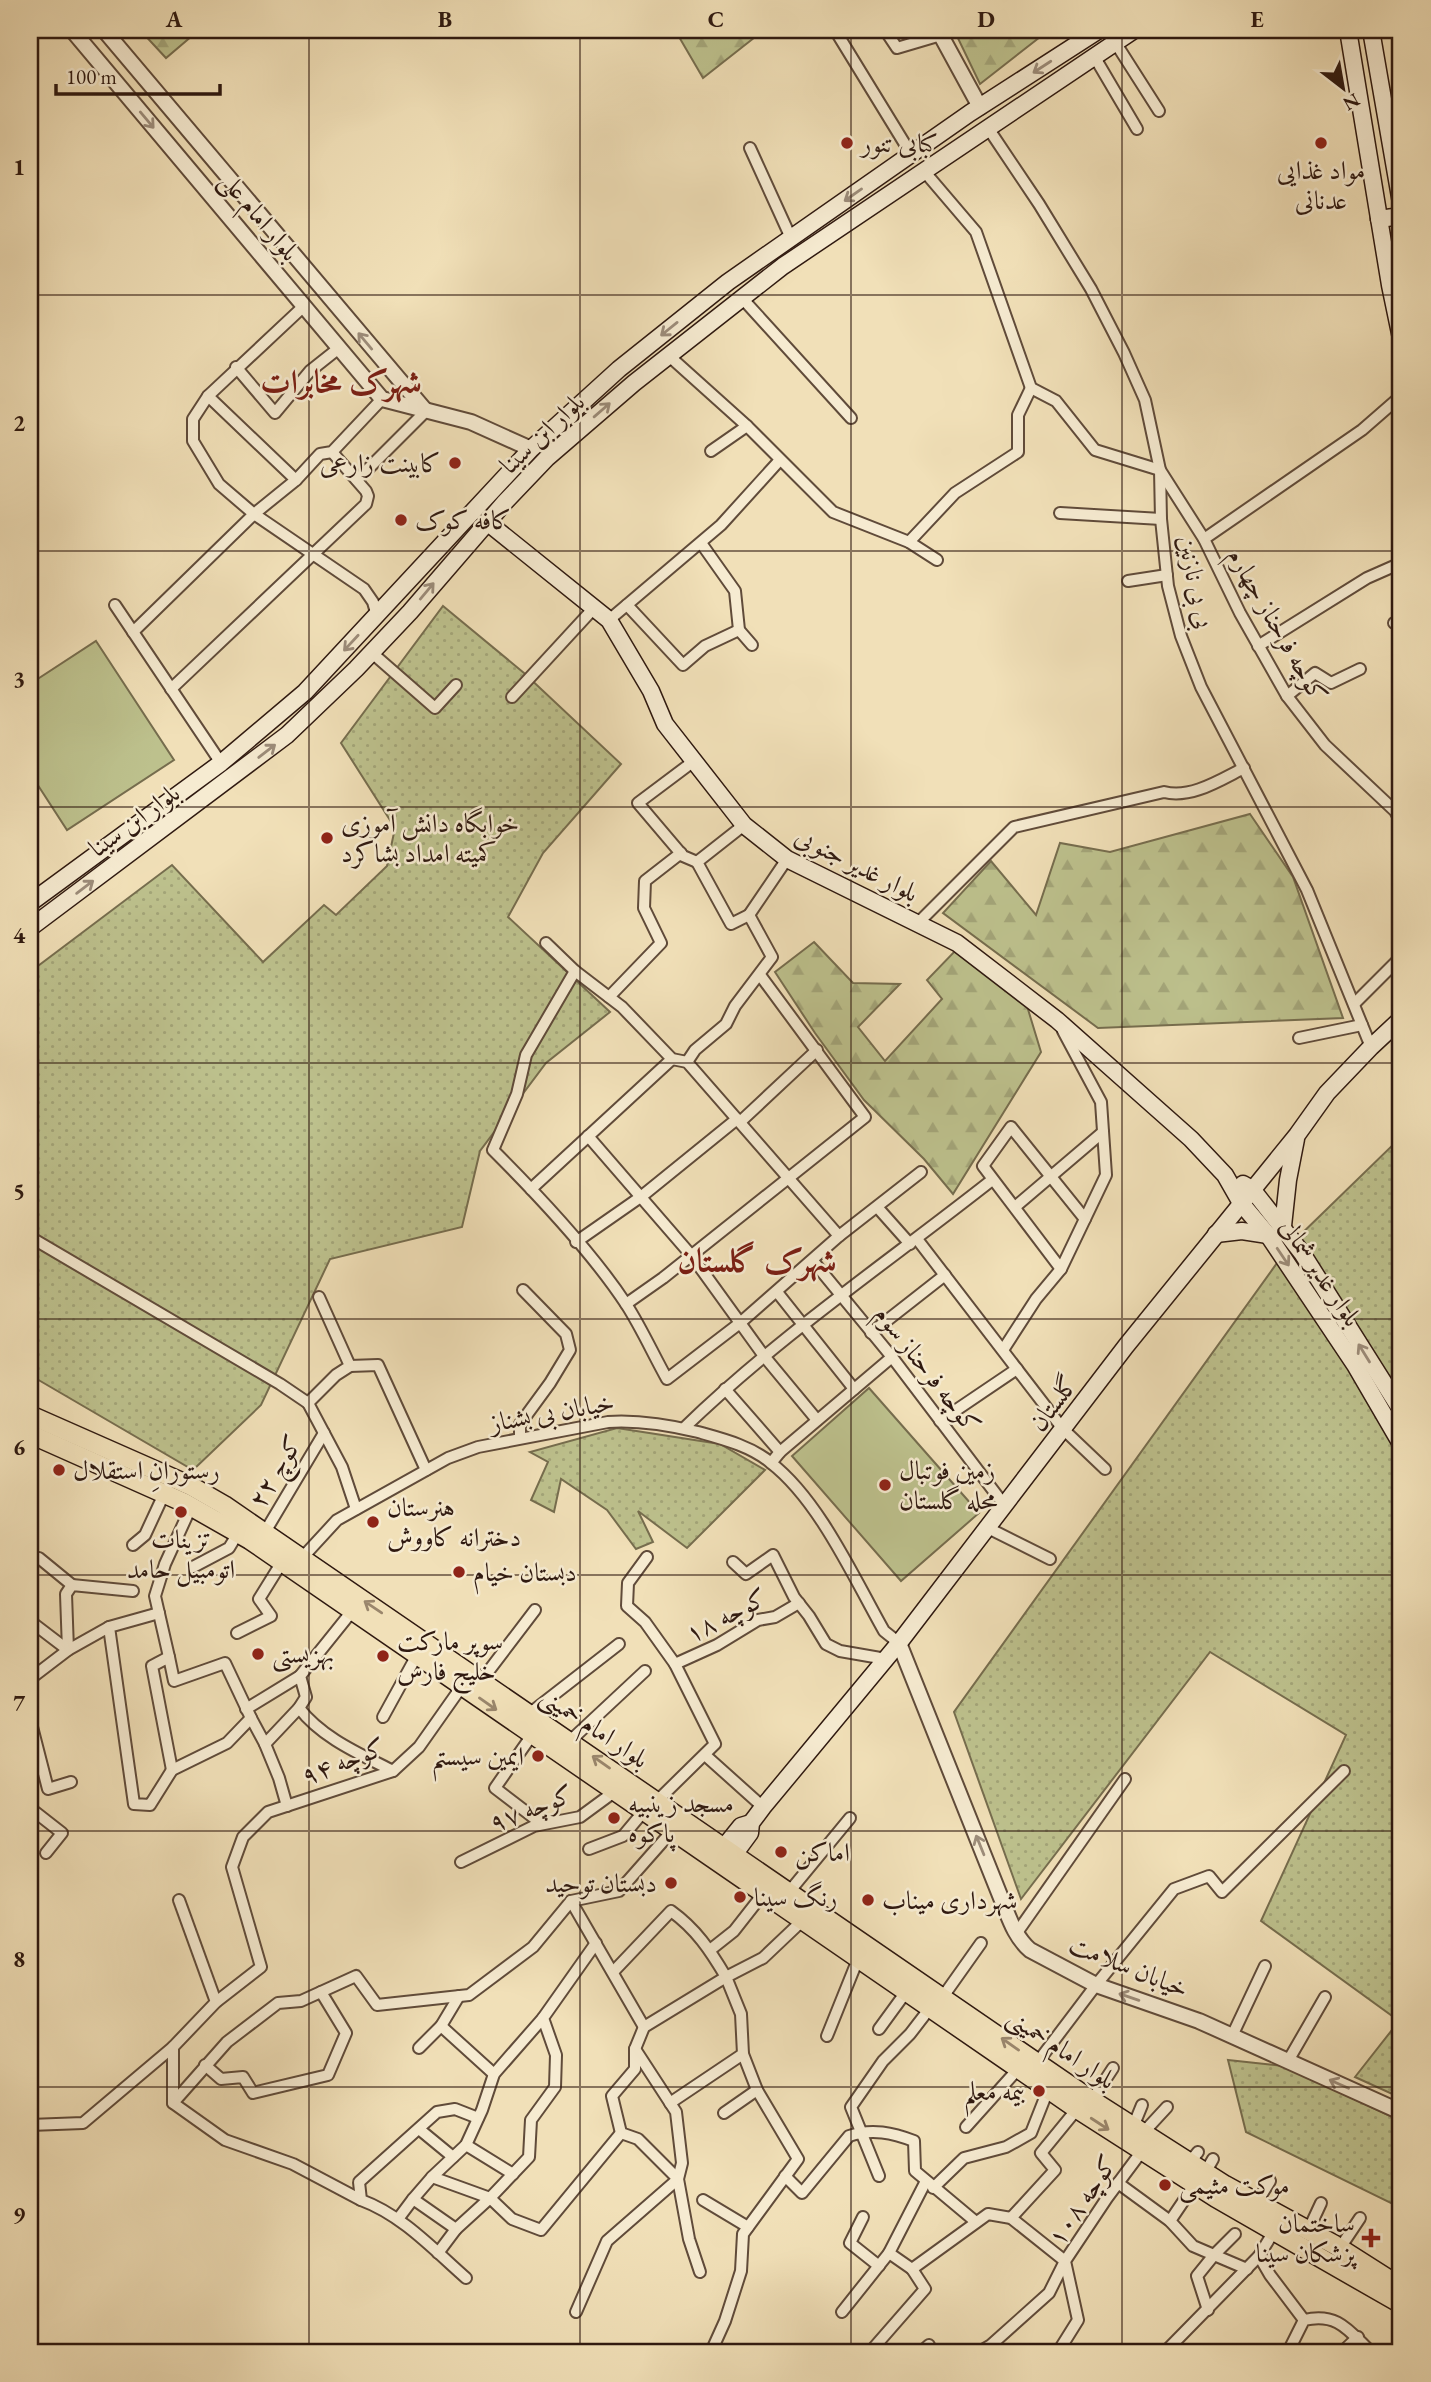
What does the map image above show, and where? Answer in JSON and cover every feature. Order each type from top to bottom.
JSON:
[{"type":"main road","name":"بلوار ابن سینا","points":[[30,903],[221,763],[304,692],[552,427],[630,361],[728,282],[980,107],[1098,30]]},
{"type":"main road","name":"بلوار ابن سینا","points":[[30,928],[287,735],[410,612],[547,457],[668,355],[783,266],[1134,30]]},
{"type":"main road","points":[[1348,30],[1401,338]]},
{"type":"main road","points":[[1371,30],[1401,203]]},
{"type":"main road","points":[[1379,219],[1401,216]]},
{"type":"main road","points":[[531,449],[547,457]]},
{"type":"main road","name":"بلوار غدیر جنوبی","points":[[487,522],[609,620],[650,691],[665,724],[744,825],[787,859],[957,943],[1058,1020],[1191,1139],[1225,1175],[1241,1203]]},
{"type":"main road","name":"گلستان","points":[[724,1857],[750,1833],[751,1823],[763,1807],[899,1643],[1063,1429],[1297,1135],[1327,1093],[1370,1047],[1401,1019]]},
{"type":"main road","points":[[1283,1226],[1297,1135]]},
{"type":"main road","name":"بلوار غدیر جنوبی","points":[[1225,1175],[1252,1189]]},
{"type":"main road","name":"بلوار غدیر شمالی","points":[[1252,1189],[1283,1226],[1401,1410]]},
{"type":"main road","name":"بلوار غدیر شمالی","points":[[1241,1203],[1268,1235],[1355,1365],[1401,1444]]},
{"type":"main road","points":[[1216,1234],[1242,1231],[1268,1235]]},
{"type":"main road","name":"بلوار امام خمینی","points":[[30,1415],[191,1486],[265,1532],[471,1680],[532,1735],[614,1792],[650,1806],[672,1831],[789,1892],[1048,2090],[1084,2105],[1140,2137],[1167,2157],[1204,2172],[1340,2248],[1401,2287]]},
{"type":"main road","name":"بلوار امام خمینی","points":[[30,1434],[164,1494],[238,1533],[417,1655],[471,1680],[530,1714],[570,1741],[650,1806],[724,1857],[763,1894],[906,1992],[936,2003],[1037,2063],[1084,2105],[1140,2137]]},
{"type":"main road","points":[[71,1453],[78,1436]]},
{"type":"main road","name":"بلوار امام خمینی","points":[[1167,2157],[1194,2157],[1204,2172],[1274,2231],[1401,2304]]},
{"type":"street","name":"بلوار امام علی","points":[[72,30],[382,399]]},
{"type":"street","name":"بلوار امام علی","points":[[104,30],[426,411]]},
{"type":"street","points":[[835,30],[911,154]]},
{"type":"street","points":[[885,30],[897,48],[940,33],[980,107]]},
{"type":"street","points":[[1115,43],[1159,111]]},
{"type":"street","points":[[1094,57],[1137,129]]},
{"type":"street","name":"بی بی نازنین","points":[[988,128],[1091,289],[1125,353],[1145,400],[1160,470],[1161,519],[1167,575],[1181,636],[1201,687],[1307,890],[1370,1047]]},
{"type":"street","points":[[750,148],[791,238]]},
{"type":"street","points":[[924,171],[976,232],[1031,388],[1056,401],[1095,450],[1160,470]]},
{"type":"street","points":[[741,297],[851,418]]},
{"type":"street","points":[[304,306],[208,396],[192,419],[193,441],[219,484],[254,514],[364,589],[373,602],[377,616]]},
{"type":"street","points":[[236,367],[275,413],[310,371],[338,348]]},
{"type":"street","points":[[668,355],[747,426],[779,461],[833,512],[909,542],[937,560]]},
{"type":"street","points":[[909,542],[954,493],[1018,452],[1018,415],[1031,388]]},
{"type":"street","points":[[208,396],[296,480]]},
{"type":"street","points":[[1204,539],[1362,430],[1401,396]]},
{"type":"street","points":[[133,632],[254,514],[296,480],[320,454],[332,452],[382,399],[471,422],[531,449]]},
{"type":"street","points":[[357,480],[426,411]]},
{"type":"street","points":[[711,451],[747,426]]},
{"type":"street","points":[[171,690],[366,504],[368,496],[332,452]]},
{"type":"street","points":[[609,620],[701,543],[735,511],[779,461]]},
{"type":"street","name":"کوچه فرحناز چهارم","points":[[1160,470],[1204,539],[1258,646],[1287,696],[1325,745],[1395,811],[1401,822]]},
{"type":"street","points":[[1060,513],[1161,519]]},
{"type":"street","points":[[701,543],[735,590],[739,631],[752,645]]},
{"type":"street","points":[[1258,646],[1367,578],[1401,563]]},
{"type":"street","points":[[1128,581],[1167,575]]},
{"type":"street","points":[[114,605],[221,763]]},
{"type":"street","points":[[627,605],[683,665],[705,646],[739,631]]},
{"type":"street","points":[[512,696],[594,608]]},
{"type":"street","points":[[371,652],[435,708],[456,685]]},
{"type":"street","points":[[1287,696],[1315,673],[1331,683],[1360,669]]},
{"type":"street","points":[[694,761],[638,803],[681,853],[697,862],[731,924],[748,915],[787,859]]},
{"type":"street","points":[[918,923],[1014,827],[1164,792],[1175,795],[1209,786],[1244,768]]},
{"type":"street","points":[[697,862],[744,825]]},
{"type":"street","points":[[610,997],[660,943],[644,908],[645,881],[681,853]]},
{"type":"street","points":[[687,1062],[695,1050],[726,1024],[735,1006],[772,957],[748,915]]},
{"type":"street","points":[[546,943],[575,971],[622,1007],[672,1059],[687,1062],[839,1236]]},
{"type":"street","points":[[1354,1004],[1401,957]]},
{"type":"street","points":[[575,971],[526,1055],[517,1094],[492,1150],[531,1189],[626,1304],[667,1379],[740,1323],[839,1236],[921,1172]]},
{"type":"street","points":[[626,1304],[663,1278],[865,1117],[760,975]]},
{"type":"street","points":[[1003,1350],[1036,1299],[1060,1269],[1106,1175],[1101,1102],[1058,1020]]},
{"type":"street","points":[[1299,1038],[1362,1026]]},
{"type":"street","points":[[576,1241],[642,1196],[738,1121],[817,1050]]},
{"type":"street","points":[[531,1189],[672,1059]]},
{"type":"street","points":[[1060,1269],[983,1166],[1011,1127],[1085,1219]]},
{"type":"street","points":[[1015,1207],[1103,1132]]},
{"type":"street","points":[[588,1136],[691,1255],[764,1356],[817,1420]]},
{"type":"street","points":[[684,1429],[725,1389],[802,1324],[914,1242],[992,1180]]},
{"type":"street","points":[[878,1208],[945,1275],[1063,1429],[1105,1469]]},
{"type":"street","points":[[30,1237],[308,1403],[342,1467],[356,1509]]},
{"type":"street","name":"کوچه فرحناز سوم","points":[[813,1261],[892,1357],[1005,1506]]},
{"type":"street","points":[[871,1333],[945,1275]]},
{"type":"street","points":[[520,1438],[520,1424],[550,1383],[569,1350],[566,1334],[523,1290]]},
{"type":"street","points":[[776,1292],[853,1389]]},
{"type":"street","points":[[319,1297],[350,1366]]},
{"type":"street","points":[[771,1462],[779,1452],[892,1357]]},
{"type":"street","points":[[308,1403],[336,1375],[350,1366],[378,1365],[426,1470]]},
{"type":"street","points":[[940,1421],[1017,1369]]},
{"type":"street","points":[[725,1389],[779,1452]]},
{"type":"street","name":"خیابان بی بشناز","points":[[302,1558],[337,1520],[448,1458],[478,1447],[608,1422],[626,1421],[684,1429],[731,1442],[771,1462],[810,1506],[884,1631],[899,1643]]},
{"type":"street","name":"کوچ ۲۲","points":[[265,1532],[324,1433]]},
{"type":"street","points":[[133,1545],[145,1535],[164,1494]]},
{"type":"street","points":[[191,1507],[165,1564],[155,1596],[174,1681],[225,1664],[265,1744],[287,1806]]},
{"type":"street","points":[[988,1528],[1050,1559]]},
{"type":"street","points":[[193,1567],[229,1548],[238,1533]]},
{"type":"street","points":[[733,1562],[746,1574],[773,1555],[826,1644],[840,1651],[886,1659]]},
{"type":"street","points":[[647,1557],[628,1583],[627,1606],[645,1622],[675,1664]]},
{"type":"street","points":[[39,1558],[72,1585],[133,1591]]},
{"type":"street","points":[[237,1633],[271,1616],[259,1599],[282,1562]]},
{"type":"street","points":[[68,1650],[66,1594],[72,1585]]},
{"type":"street","name":"کوچه ۱۸","points":[[705,1755],[715,1744],[675,1664],[758,1620],[775,1617],[799,1602]]},
{"type":"street","name":"کوچه ۹۴","points":[[216,2002],[261,1968],[232,1867],[243,1837],[268,1812],[393,1771],[419,1747],[471,1680],[535,1610]]},
{"type":"street","points":[[110,1627],[134,1804],[150,1805],[172,1770],[227,1743],[249,1713],[300,1676],[353,1611]]},
{"type":"street","points":[[30,1679],[68,1650],[110,1627],[159,1612]]},
{"type":"street","points":[[30,1621],[68,1650]]},
{"type":"street","name":"خیابان سلامت","points":[[899,1643],[1016,1934],[1030,1950],[1096,1985],[1199,2021],[1401,2112]]},
{"type":"street","points":[[530,1714],[619,1644]]},
{"type":"street","points":[[383,1717],[417,1655]]},
{"type":"street","points":[[169,1657],[152,1666],[172,1770]]},
{"type":"street","points":[[570,1741],[645,1671]]},
{"type":"street","points":[[265,1744],[306,1697],[300,1676]]},
{"type":"street","points":[[299,1708],[308,1719],[339,1742],[393,1771]]},
{"type":"street","points":[[30,1719],[35,1760],[48,1789],[71,1782]]},
{"type":"street","points":[[532,1735],[495,1788],[542,1825]]},
{"type":"street","points":[[589,1849],[623,1836],[650,1806],[705,1755],[763,1807]]},
{"type":"street","points":[[1037,2063],[1174,1889],[1209,1876],[1222,1892],[1344,1771]]},
{"type":"street","points":[[1016,1934],[1125,1779]]},
{"type":"street","name":"کوچه ۹۷","points":[[461,1862],[534,1826],[580,1817],[614,1792]]},
{"type":"street","points":[[30,1808],[62,1833],[46,1853]]},
{"type":"street","points":[[789,1892],[850,1818]]},
{"type":"street","points":[[173,2103],[227,2042],[278,2003],[301,2001],[356,1976],[377,2005],[469,1994],[533,1947],[571,1901],[619,1891],[672,1831]]},
{"type":"street","points":[[710,1950],[734,1931],[763,1894]]},
{"type":"street","points":[[30,2125],[83,2123],[173,2047],[216,2002],[179,1900]]},
{"type":"street","points":[[571,1901],[644,2027]]},
{"type":"street","points":[[613,1972],[671,1911],[688,1923],[710,1950],[726,1977],[741,2014],[743,2054],[757,2090],[798,2158],[743,2234],[741,2271],[711,2352]]},
{"type":"street","points":[[621,2133],[612,2096],[635,2069],[635,2049],[644,2027],[726,1977],[763,1958],[802,1921]]},
{"type":"street","points":[[398,2220],[432,2177],[466,2146],[494,2074],[543,2018],[596,1943]]},
{"type":"street","points":[[878,2176],[851,2107],[883,2062],[936,2003],[981,1943]]},
{"type":"street","points":[[827,2036],[858,1959]]},
{"type":"street","points":[[1232,2036],[1265,1966]]},
{"type":"street","points":[[205,2065],[221,2080],[243,2077],[253,2092],[328,2075],[346,2033],[321,1992]]},
{"type":"street","points":[[879,2029],[906,1992]]},
{"type":"street","points":[[419,2048],[441,2026],[459,1996]]},
{"type":"street","points":[[1288,2061],[1325,1997]]},
{"type":"street","points":[[438,2253],[456,2229],[529,2157],[531,2120],[555,2087],[556,2055],[543,2018]]},
{"type":"street","points":[[441,2026],[494,2074]]},
{"type":"street","points":[[173,2047],[173,2103]]},
{"type":"street","points":[[635,2049],[676,2112],[682,2163],[678,2179],[689,2239],[701,2272]]},
{"type":"street","points":[[670,2103],[743,2054]]},
{"type":"street","points":[[1011,2218],[1055,2170],[1041,2153],[1114,2068]]},
{"type":"street","points":[[966,2127],[1018,2069]]},
{"type":"street","points":[[724,2113],[757,2090]]},
{"type":"street","points":[[842,2312],[889,2253],[930,2185],[964,2158],[1006,2147],[1031,2133],[1048,2090]]},
{"type":"street","points":[[173,2103],[225,2140],[293,2164],[360,2200],[383,2208],[466,2278]]},
{"type":"street","points":[[1140,2137],[1142,2105]]},
{"type":"street","points":[[1140,2137],[1167,2107]]},
{"type":"street","points":[[360,2200],[359,2182],[438,2112],[455,2109],[478,2118]]},
{"type":"street","points":[[419,2129],[453,2157]]},
{"type":"street","points":[[785,2176],[802,2193],[849,2136],[860,2132],[890,2132],[915,2141],[915,2171],[976,2222]]},
{"type":"street","points":[[621,2133],[638,2139],[678,2179]]},
{"type":"street","points":[[432,2177],[490,2198],[512,2219],[541,2230],[621,2133]]},
{"type":"street","name":"کوچه ۱۰۸","points":[[1058,2352],[1078,2320],[1065,2261],[1118,2183],[1140,2137]]},
{"type":"street","points":[[466,2146],[513,2174]]},
{"type":"street","points":[[1170,2221],[1204,2172]]},
{"type":"street","points":[[576,2312],[607,2241],[678,2179]]},
{"type":"street","points":[[1257,2202],[1270,2181]]},
{"type":"street","points":[[1118,2183],[1170,2221],[1193,2246],[1247,2269]]},
{"type":"street","points":[[413,2199],[456,2229]]},
{"type":"street","points":[[703,2200],[748,2227]]},
{"type":"street","points":[[1308,2231],[1321,2203]]},
{"type":"street","points":[[912,2269],[988,2214],[1011,2218],[1065,2261],[1049,2293],[979,2352]]},
{"type":"street","points":[[863,2217],[850,2243],[879,2266]]},
{"type":"street","points":[[1340,2248],[1360,2218]]},
{"type":"street","points":[[1165,2352],[1259,2256],[1274,2231]]},
{"type":"street","points":[[1208,2309],[1197,2276],[1236,2234]]},
{"type":"street","points":[[870,2352],[925,2289],[912,2269],[889,2253]]},
{"type":"street","points":[[1259,2256],[1269,2275],[1304,2320]]},
{"type":"street","points":[[1287,2352],[1304,2320],[1319,2316],[1332,2318],[1358,2337],[1371,2352]]},
{"type":"street","points":[[1342,2352],[1358,2337]]},
{"type":"green space","points":[[140,30],[199,30],[166,58]]},
{"type":"green space","points":[[675,30],[764,30],[703,78]]},
{"type":"green space","points":[[954,30],[1049,30],[980,84]]},
{"type":"green space","points":[[443,606],[524,673],[621,764],[543,853],[508,917],[610,1012],[546,1063],[480,1151],[462,1227],[330,1259],[261,1405],[193,1470],[30,1375],[30,972],[172,865],[263,962],[324,905],[336,915],[387,866],[395,828],[341,743]]},
{"type":"green space","points":[[96,641],[174,760],[67,830],[30,773],[30,684]]},
{"type":"green space","points":[[1250,814],[1293,877],[1343,1018],[1098,1028],[943,913],[991,861],[1036,915],[1060,843],[1110,852]]},
{"type":"green space","points":[[814,942],[853,983],[900,984],[858,1027],[885,1061],[942,999],[927,980],[955,951],[1027,1006],[1041,1052],[953,1194],[924,1159],[864,1100],[775,972]]},
{"type":"green space","points":[[1401,1137],[1401,2098],[1355,2077],[1399,2021],[1261,1921],[1346,1735],[1210,1652],[1021,1899],[954,1712],[1290,1245]]},
{"type":"green space","name":"زمین فوتبال محله گلستان","points":[[869,1388],[979,1513],[901,1581],[792,1456]]},
{"type":"green space","points":[[617,1428],[720,1444],[765,1470],[687,1548],[638,1511],[653,1542],[636,1549],[607,1510],[561,1479],[554,1512],[531,1500],[548,1462],[530,1452]]},
{"type":"green space","points":[[1228,2060],[1284,2066],[1401,2121],[1401,2208],[1246,2132]]},
{"type":"place","name":"کبابی تنور","points":[[847,143]]},
{"type":"place","name":"مواد غذایی عدنانی","points":[[1321,143]]},
{"type":"place","name":"کابینت زارعی","points":[[455,463]]},
{"type":"place","name":"کافه کوک","points":[[401,520]]},
{"type":"place","name":"خوابگاه دانش آموزی کمیته امداد بشاکرد","points":[[327,838]]},
{"type":"place","name":"رستورانِ استقلال","points":[[59,1470]]},
{"type":"place","name":"زمین فوتبال محله گلستان","points":[[885,1485]]},
{"type":"place","name":"تزینات اتومبیل حامد","points":[[181,1512]]},
{"type":"place","name":"هنرستان دخترانه کاووش","points":[[373,1522]]},
{"type":"place","name":"دبستان خیام","points":[[459,1572]]},
{"type":"place","name":"بهزیستی","points":[[258,1654]]},
{"type":"place","name":"سوپر مارکت خلیج فارس","points":[[383,1656]]},
{"type":"place","name":"ایمین سیستم","points":[[538,1756]]},
{"type":"place","name":"مسجد زینبیه پاکوه","points":[[614,1818]]},
{"type":"place","name":"اماکن","points":[[781,1852]]},
{"type":"place","name":"دبستان توحید","points":[[671,1883]]},
{"type":"place","name":"رنگ سینا","points":[[740,1897]]},
{"type":"place","name":"شهرداری میناب","points":[[868,1900]]},
{"type":"place","name":"بیمه معلم","points":[[1039,2091]]},
{"type":"place","name":"موکت مثیمی","points":[[1165,2185]]},
{"type":"place","name":"ساختمان پزشکان سینا","points":[[1371,2238]]},
{"type":"district","name":"شهرک مخابرات","points":[[341,381]]},
{"type":"district","name":"شهرک گلستان","points":[[757,1260]]}]
